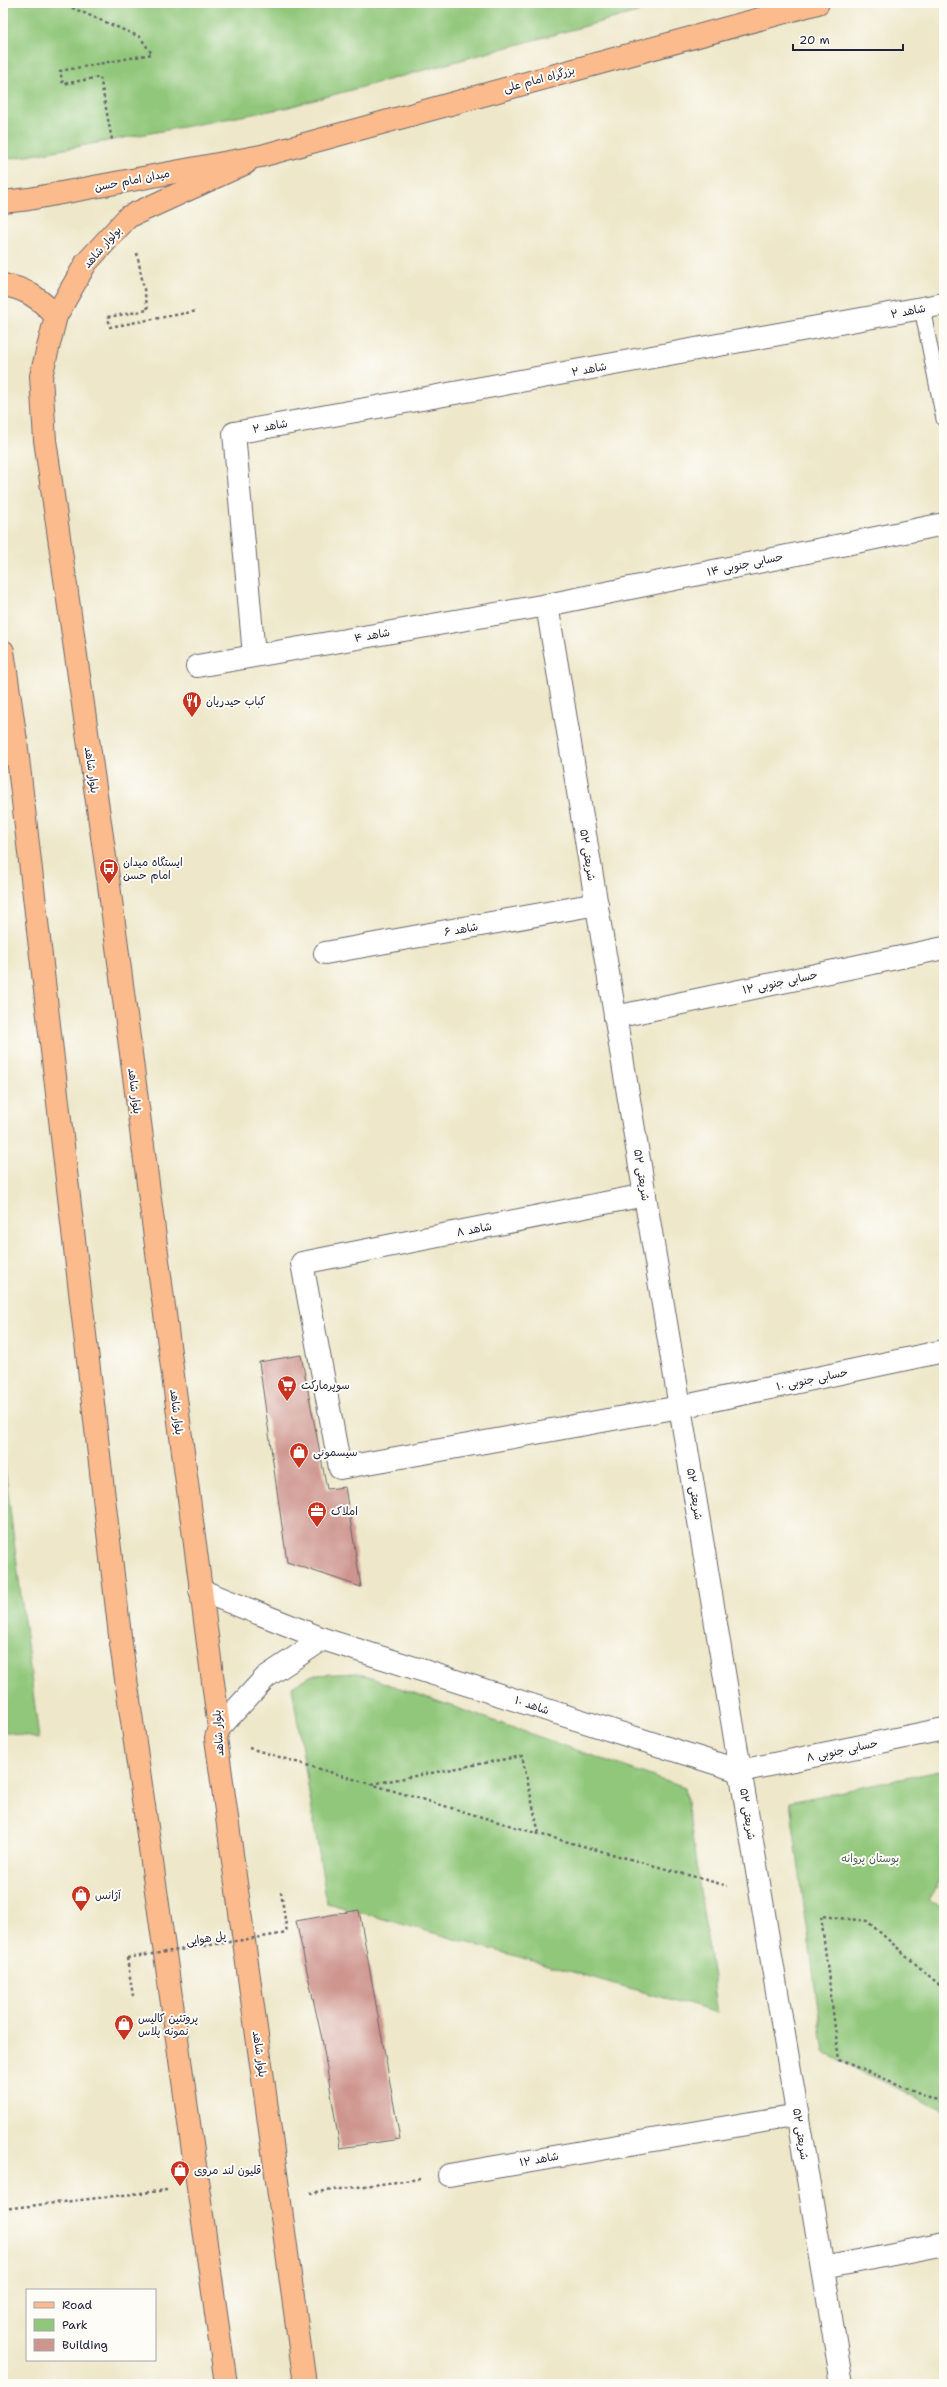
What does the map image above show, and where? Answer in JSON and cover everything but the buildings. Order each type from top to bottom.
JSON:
[{"type":"main road","name":"بزرگراه امام علی","points":[[261,156],[818,3]]},
{"type":"main road","name":"میدان امام حسن","points":[[3,202],[29,200],[261,156]]},
{"type":"main road","name":"بولوار شاهد","points":[[45,440],[41,376],[56,316],[86,263],[128,217],[261,156]]},
{"type":"main road","points":[[3,285],[15,286],[38,297],[56,316]]},
{"type":"main road","name":"بلوار شاهد","points":[[45,440],[109,885],[218,1733],[305,2384]]},
{"type":"main road","points":[[3,651],[16,749],[121,1644],[226,2384]]},
{"type":"street","name":"شاهد ۲","points":[[254,655],[234,433],[944,304]]},
{"type":"street","name":"حسابی جنوبی ۱۴","points":[[547,605],[944,524]]},
{"type":"street","name":"شاهد ۴","points":[[197,666],[547,605]]},
{"type":"street","name":"شریعتی ۵۲","points":[[547,605],[842,2384]]},
{"type":"street","name":"شاهد ۶","points":[[325,954],[596,904]]},
{"type":"street","name":"حسابی جنوبی ۱۲","points":[[615,1017],[944,948]]},
{"type":"street","name":"شاهد ۸","points":[[645,1195],[302,1263],[340,1468],[680,1407]]},
{"type":"street","name":"حسابی جنوبی ۱۰","points":[[680,1407],[944,1351]]},
{"type":"street","name":"شاهد ۱۰","points":[[200,1590],[323,1639],[740,1771]]},
{"type":"street","points":[[218,1733],[266,1677],[323,1639]]},
{"type":"street","name":"حسابی جنوبی ۸","points":[[740,1771],[944,1729]]},
{"type":"street","name":"شاهد ۱۲","points":[[449,2175],[798,2115]]},
{"type":"street","points":[[823,2268],[944,2244]]},
{"type":"lane","points":[[922,308],[944,419]]},
{"type":"path","points":[[61,3],[140,37],[152,54],[60,71],[63,84],[100,77],[112,140]]},
{"type":"path","points":[[136,246],[148,310],[108,317],[110,327],[197,311]]},
{"type":"path","points":[[218,1733],[371,1784],[539,1834],[761,1896]]},
{"type":"path","points":[[371,1784],[522,1756],[539,1834]]},
{"type":"path","name":"پل هوایی","points":[[133,1996],[127,1958],[287,1933],[281,1892]]},
{"type":"path","points":[[944,1989],[867,1921],[821,1916],[839,2060],[944,2103]]},
{"type":"path","points":[[280,2197],[449,2175]]},
{"type":"path","points":[[3,2209],[197,2187]]},
{"type":"green space","points":[[3,3],[670,3],[285,108],[27,156],[3,159]]},
{"type":"green space","points":[[3,1453],[39,1739],[3,1731]]},
{"type":"green space","points":[[357,1673],[685,1788],[718,2013],[327,1903],[292,1687],[312,1675]]},
{"type":"green space","name":"بوستان پروانه","points":[[944,1770],[944,1873],[929,1901],[944,1907],[944,2111],[824,2053],[790,1802]]},
{"type":"place","name":"کباب حیدریان","points":[[192,718]]},
{"type":"place","name":"ایستگاه میدان امام حسن","points":[[109,885]]},
{"type":"place","name":"سوپرمارکت","points":[[287,1402]]},
{"type":"place","name":"سیسمونی","points":[[299,1469]]},
{"type":"place","name":"املاک","points":[[317,1528]]},
{"type":"place","name":"آژانس","points":[[81,1912]]},
{"type":"place","name":"پروتئین کالیس نمونه پلاس","points":[[124,2041]]},
{"type":"place","name":"قلیون لند مروی","points":[[180,2187]]}]
